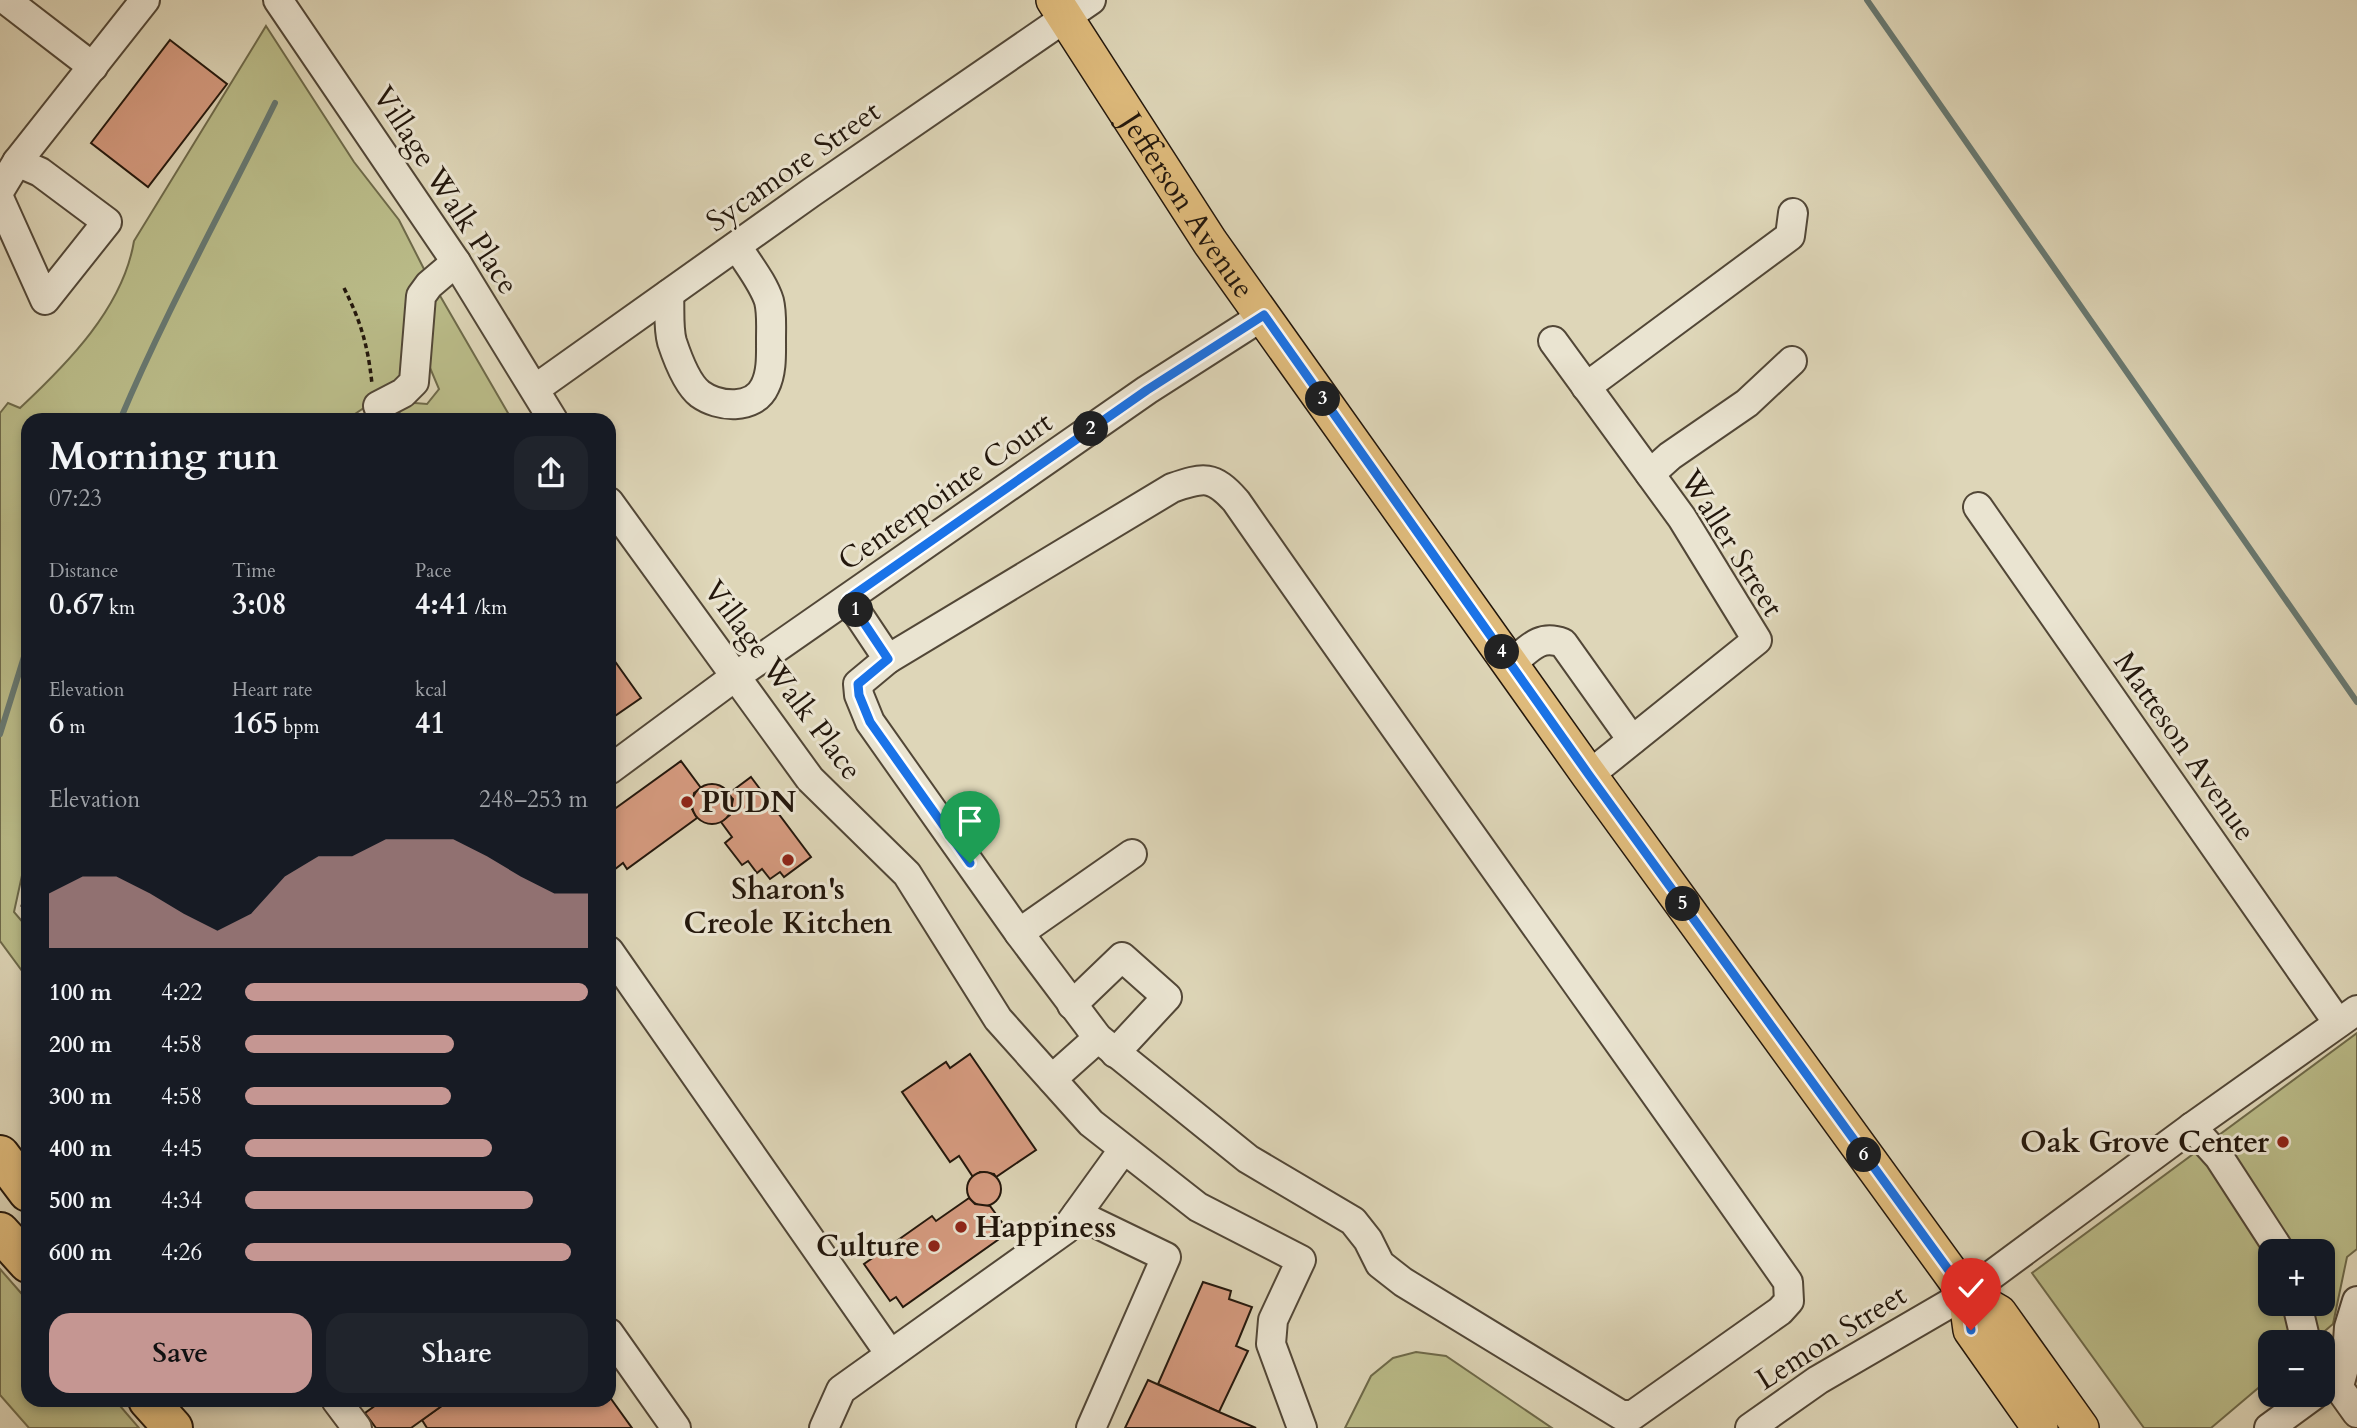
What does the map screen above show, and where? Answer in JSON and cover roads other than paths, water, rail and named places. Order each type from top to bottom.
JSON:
[{"type":"highway","points":[[0,1155],[21,1183]]},
{"type":"highway","points":[[0,1232],[21,1256]]},
{"type":"highway","points":[[154,1407],[173,1428]]},
{"type":"highway","points":[[174,1407],[187,1428]]},
{"type":"main road","name":"Jefferson Avenue","points":[[1070,6],[1210,242],[1589,775],[1966,1294],[1999,1313],[2081,1428]]},
{"type":"main road","name":"Jefferson Avenue","points":[[1966,1294],[1971,1330],[2040,1428]]},
{"type":"street","points":[[6,0],[93,67]]},
{"type":"street","points":[[0,190],[17,162],[145,0]]},
{"type":"street","name":"Village Walk Place","points":[[278,0],[456,262],[549,413]]},
{"type":"street","name":"Sycamore Street","points":[[535,389],[1070,6]]},
{"type":"street","points":[[0,200],[45,300],[107,222],[40,172],[17,162]]},
{"type":"street","points":[[1586,387],[1790,236],[1793,213]]},
{"type":"street","points":[[669,294],[671,340],[698,393],[718,403],[734,406],[753,399],[765,388],[768,376],[771,357],[771,312],[768,299],[737,246]]},
{"type":"street","points":[[378,406],[403,393],[414,382],[421,296],[429,285],[456,262]]},
{"type":"street","name":"Centerpointe Court","points":[[616,764],[736,676],[1147,390],[1264,315]]},
{"type":"street","name":"Waller Street","points":[[1553,341],[1682,518],[1757,640],[1589,775]]},
{"type":"street","points":[[1650,474],[1670,456],[1747,403],[1792,361]]},
{"type":"street","points":[[1193,481],[1211,481],[1222,485],[1575,978],[1788,1282],[1788,1301],[1780,1311],[1639,1421],[1620,1415],[1403,1282],[1380,1264],[1368,1240],[1353,1221],[1248,1159],[1106,1046],[1072,1005],[870,722],[859,695],[858,684],[888,659],[1172,488],[1193,481]]},
{"type":"street","name":"Matteson Avenue","points":[[1978,507],[2348,1017]]},
{"type":"street","name":"Village Walk Place","points":[[616,512],[810,779],[907,874],[998,1019],[1091,1123],[1198,1207],[1301,1260],[1273,1320],[1271,1344],[1301,1428]]},
{"type":"street","points":[[848,599],[888,659]]},
{"type":"street","points":[[1511,664],[1539,641],[1552,639],[1563,643],[1632,740]]},
{"type":"street","points":[[1019,933],[1132,854]]},
{"type":"street","points":[[1052,1079],[1106,1046],[1167,998],[1122,957],[1072,1005]]},
{"type":"street","points":[[616,961],[890,1354]]},
{"type":"street","name":"Lemon Street","points":[[1750,1428],[1818,1380],[1966,1294],[2192,1127],[2348,1017]]},
{"type":"street","points":[[2192,1127],[2219,1157],[2272,1239]]},
{"type":"street","points":[[824,1428],[841,1390],[1066,1229],[1123,1150]]},
{"type":"street","points":[[1077,1214],[1166,1257],[1091,1428]]},
{"type":"street","points":[[2335,1373],[2347,1357],[2349,1326],[2357,1300]]},
{"type":"street","points":[[616,1344],[676,1428]]},
{"type":"street","points":[[2335,1391],[2357,1413]]},
{"type":"street","points":[[341,1407],[357,1428]]},
{"type":"street","points":[[2269,1428],[2296,1407]]},
{"type":"waterway","points":[[1867,0],[2357,702]]},
{"type":"waterway","points":[[123,413],[176,300],[275,103]]},
{"type":"waterway","points":[[0,734],[21,666]]},
{"type":"place","name":"PUDN","points":[[687,802]]},
{"type":"place","name":"Sharon's Creole Kitchen","points":[[788,860]]},
{"type":"place","name":"Oak Grove Center","points":[[2283,1142]]},
{"type":"place","name":"Happiness","points":[[961,1227]]},
{"type":"place","name":"Culture","points":[[934,1246]]}]
